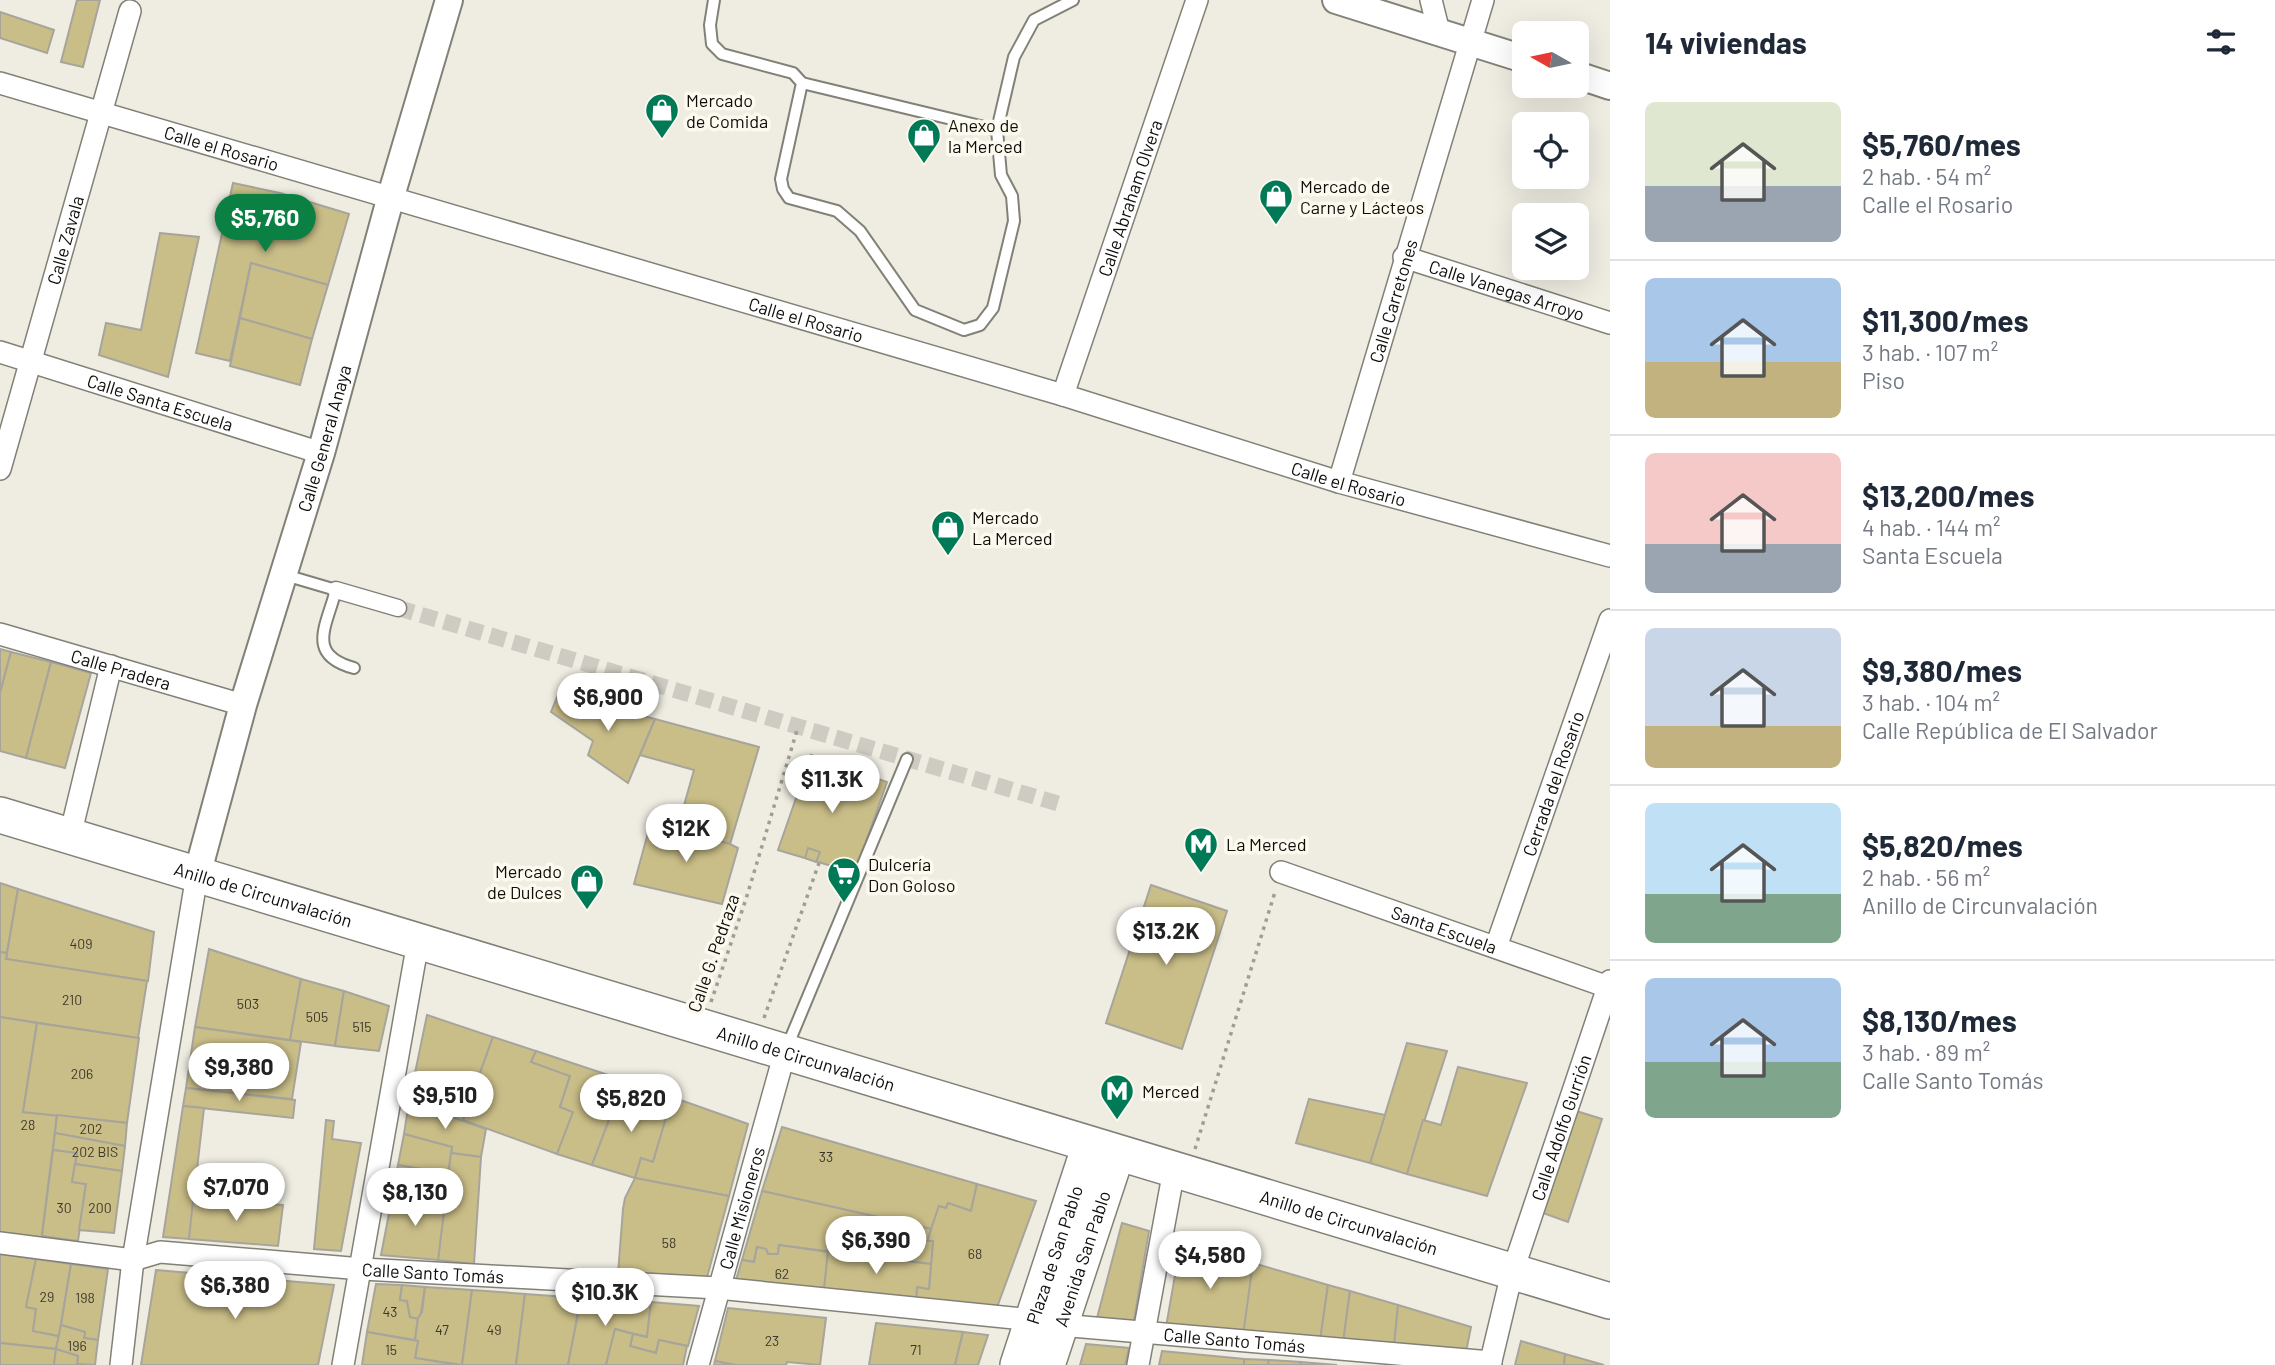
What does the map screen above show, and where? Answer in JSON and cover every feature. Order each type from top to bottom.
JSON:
[{"type":"main road","name":"Anillo de Circunvalación","points":[[0,815],[1610,1301]]},
{"type":"main road","name":"Plaza de San Pablo","points":[[1018,1365],[1046,1323],[1103,1149]]},
{"type":"main road","name":"Avenida San Pablo","points":[[1046,1323],[1047,1365]]},
{"type":"street","name":"Calle General Anaya","points":[[197,874],[243,705],[321,453],[391,196],[449,0]]},
{"type":"street","name":"Calle Abraham Olvera","points":[[1063,395],[1197,0]]},
{"type":"street","points":[[1336,0],[1512,55]]},
{"type":"street","points":[[1431,0],[1439,32]]},
{"type":"street","name":"Calle Carretones","points":[[1339,482],[1404,257],[1483,0]]},
{"type":"street","name":"Calle Zavala","points":[[0,469],[130,11]]},
{"type":"street","points":[[1589,79],[1610,86]]},
{"type":"street","name":"Calle el Rosario","points":[[0,83],[1063,395],[1339,482],[1610,556]]},
{"type":"street","name":"Calle Vanegas Arroyo","points":[[1404,257],[1610,323]]},
{"type":"street","name":"Calle Santa Escuela","points":[[0,352],[321,453]]},
{"type":"street","points":[[336,590],[398,608]]},
{"type":"street","name":"Cerrada del Rosario","points":[[1496,947],[1610,620]]},
{"type":"street","name":"Calle Pradera","points":[[0,634],[243,705]]},
{"type":"street","points":[[70,836],[111,666]]},
{"type":"street","name":"Santa Escuela","points":[[1281,872],[1609,984]]},
{"type":"street","points":[[121,1365],[133,1260],[197,874]]},
{"type":"street","points":[[343,1365],[418,942]]},
{"type":"street","name":"Calle Adolfo Gurrión","points":[[1491,1363],[1513,1273],[1609,984]]},
{"type":"street","name":"Calle Misioneros","points":[[698,1365],[718,1288],[770,1048]]},
{"type":"street","points":[[1138,1365],[1174,1171]]},
{"type":"street","name":"Calle Santo Tomás","points":[[0,1243],[133,1260],[160,1252],[362,1269],[718,1288],[1143,1334],[1491,1363]]},
{"type":"lane","points":[[714,0],[710,26],[712,44],[722,54],[793,73],[802,83],[997,130]]},
{"type":"lane","points":[[802,83],[781,179],[789,198],[837,211],[860,231],[915,310],[964,330],[980,326],[993,308],[1014,221],[1012,196],[1001,175],[997,130],[1014,57],[1034,20],[1073,0]]},
{"type":"lane","points":[[284,575],[336,590],[323,638],[323,649],[329,659],[354,668]]},
{"type":"lane","points":[[770,1048],[908,759]]},
{"type":"path","name":"Calle G. Pedraza","points":[[703,1028],[747,899],[798,727]]},
{"type":"path","points":[[770,1048],[819,863]]},
{"type":"path","points":[[1174,1171],[1196,1147],[1281,872]]},
{"type":"building","points":[[77,0],[100,0],[83,67],[61,62]]},
{"type":"building","points":[[0,12],[54,30],[47,53],[0,38]]},
{"type":"building","points":[[233,183],[280,193],[349,214],[328,285],[251,263],[230,361],[196,353]]},
{"type":"building","points":[[160,233],[199,237],[168,377],[99,355],[106,323],[141,330]]},
{"type":"building","points":[[251,263],[328,285],[312,339],[240,318]]},
{"type":"building","points":[[240,318],[312,339],[300,385],[230,366]]},
{"type":"building","points":[[0,649],[11,652],[0,693]]},
{"type":"building","points":[[11,652],[51,662],[26,758],[0,751],[0,693]]},
{"type":"building","points":[[51,662],[91,673],[65,768],[26,758]]},
{"type":"building","points":[[558,695],[655,719],[628,783],[588,755],[593,741],[551,712]]},
{"type":"building","points":[[655,719],[759,747],[730,844],[677,830],[694,770],[640,755]]},
{"type":"building","points":[[811,755],[887,782],[855,873],[778,850]]},
{"type":"building","points":[[651,822],[738,848],[722,904],[634,884]]},
{"type":"building","points":[[808,848],[820,852],[816,862],[805,858]]},
{"type":"building","points":[[0,883],[18,889],[7,953],[0,952]]},
{"type":"building","points":[[1151,885],[1227,911],[1182,1049],[1106,1023]]},
{"type":"building","points":[[18,889],[154,932],[148,981],[6,959]]},
{"type":"building","points":[[209,949],[301,979],[290,1040],[195,1027]]},
{"type":"building","points":[[0,952],[7,953],[6,959],[147,981],[138,1038],[0,1017]]},
{"type":"building","points":[[301,979],[344,991],[335,1046],[290,1040]]},
{"type":"building","points":[[344,991],[389,1006],[379,1051],[335,1046]]},
{"type":"building","points":[[427,1015],[493,1037],[462,1122],[409,1102]]},
{"type":"building","points":[[0,1017],[37,1023],[23,1112],[57,1115],[41,1242],[0,1236]]},
{"type":"building","points":[[37,1023],[139,1038],[127,1123],[23,1112]]},
{"type":"building","points":[[195,1027],[301,1042],[292,1099],[186,1088]]},
{"type":"building","points":[[493,1037],[536,1051],[531,1062],[570,1076],[560,1107],[573,1112],[557,1154],[463,1120]]},
{"type":"building","points":[[1407,1043],[1447,1051],[1407,1174],[1370,1163]]},
{"type":"building","points":[[536,1051],[635,1084],[631,1101],[618,1096],[592,1165],[557,1154],[573,1112],[560,1107],[570,1076],[531,1062]]},
{"type":"building","points":[[1458,1067],[1527,1083],[1487,1196],[1407,1174],[1423,1120],[1441,1125]]},
{"type":"building","points":[[635,1084],[655,1091],[650,1105],[668,1111],[653,1162],[641,1158],[635,1178],[592,1165],[618,1096],[631,1101]]},
{"type":"building","points":[[186,1088],[295,1100],[293,1118],[183,1106]]},
{"type":"building","points":[[655,1091],[748,1124],[729,1196],[635,1178],[641,1158],[653,1162],[668,1111],[650,1105]]},
{"type":"building","points":[[1309,1099],[1385,1115],[1370,1163],[1296,1143]]},
{"type":"building","points":[[409,1102],[486,1129],[481,1157],[451,1153],[452,1147],[404,1134]]},
{"type":"building","points":[[183,1106],[204,1108],[189,1239],[163,1237]]},
{"type":"building","points":[[1573,1110],[1602,1119],[1568,1222],[1540,1212]]},
{"type":"building","points":[[57,1115],[127,1123],[125,1146],[55,1133]]},
{"type":"building","points":[[326,1120],[334,1121],[332,1139],[361,1143],[341,1251],[314,1249]]},
{"type":"building","points":[[782,1127],[977,1184],[971,1211],[948,1203],[946,1208],[939,1206],[931,1229],[762,1191]]},
{"type":"building","points":[[55,1133],[125,1146],[122,1171],[75,1164],[77,1153],[53,1150]]},
{"type":"building","points":[[404,1134],[452,1147],[448,1174],[398,1165]]},
{"type":"building","points":[[53,1150],[77,1153],[72,1182],[86,1184],[78,1241],[42,1236]]},
{"type":"building","points":[[451,1153],[481,1157],[474,1264],[438,1260]]},
{"type":"building","points":[[75,1164],[122,1171],[114,1233],[79,1230],[86,1184],[72,1182]]},
{"type":"building","points":[[398,1165],[448,1174],[446,1194],[429,1191],[427,1204],[392,1198]]},
{"type":"building","points":[[635,1178],[729,1196],[706,1281],[618,1274],[623,1209],[625,1198]]},
{"type":"building","points":[[977,1184],[1036,1201],[996,1310],[916,1301],[917,1287],[929,1289],[933,1241],[927,1241],[939,1206],[946,1208],[948,1203],[971,1211]]},
{"type":"building","points":[[429,1191],[446,1194],[438,1260],[381,1255],[392,1198],[427,1204]]},
{"type":"building","points":[[762,1191],[931,1229],[927,1241],[933,1241],[931,1264],[779,1245],[778,1254],[768,1254],[766,1249],[757,1247],[754,1262],[742,1260]]},
{"type":"building","points":[[193,1201],[283,1205],[278,1246],[189,1239]]},
{"type":"building","points":[[1122,1223],[1149,1231],[1133,1326],[1097,1318]]},
{"type":"building","points":[[1181,1241],[1253,1263],[1244,1334],[1166,1327]]},
{"type":"building","points":[[779,1245],[828,1252],[824,1290],[735,1283],[742,1260],[754,1262],[757,1247],[766,1249],[768,1254],[778,1254]]},
{"type":"building","points":[[828,1252],[931,1264],[929,1289],[917,1287],[916,1301],[824,1290]]},
{"type":"building","points":[[0,1254],[36,1259],[26,1307],[36,1309],[33,1331],[59,1336],[56,1349],[0,1343]]},
{"type":"building","points":[[36,1259],[71,1264],[59,1336],[33,1331],[36,1309],[26,1307]]},
{"type":"building","points":[[1253,1263],[1328,1285],[1320,1341],[1243,1335]]},
{"type":"building","points":[[71,1264],[108,1269],[98,1340],[84,1338],[85,1332],[61,1325]]},
{"type":"building","points":[[156,1270],[334,1285],[318,1365],[141,1365]]},
{"type":"building","points":[[376,1284],[402,1285],[400,1300],[407,1301],[410,1317],[418,1318],[415,1340],[367,1332]]},
{"type":"building","points":[[402,1285],[425,1287],[420,1319],[410,1317],[407,1301],[400,1300]]},
{"type":"building","points":[[1328,1285],[1350,1291],[1343,1343],[1320,1341]]},
{"type":"building","points":[[425,1287],[472,1290],[462,1365],[415,1358],[418,1318],[422,1312]]},
{"type":"building","points":[[472,1290],[525,1294],[516,1365],[462,1365]]},
{"type":"building","points":[[1350,1291],[1398,1305],[1394,1347],[1343,1343]]},
{"type":"building","points":[[525,1294],[581,1298],[568,1365],[516,1365]]},
{"type":"building","points":[[581,1298],[651,1302],[647,1337],[615,1329],[606,1365],[568,1365]]},
{"type":"building","points":[[651,1302],[699,1306],[688,1346],[659,1340],[656,1353],[630,1346],[633,1334],[647,1337]]},
{"type":"building","points":[[1398,1305],[1471,1327],[1466,1352],[1394,1347]]},
{"type":"building","points":[[728,1308],[826,1318],[820,1365],[787,1362],[786,1365],[735,1365],[715,1361]]},
{"type":"building","points":[[876,1323],[963,1332],[955,1365],[869,1365]]},
{"type":"building","points":[[61,1325],[85,1332],[84,1338],[98,1340],[95,1365],[77,1364],[78,1356],[56,1349]]},
{"type":"building","points":[[615,1329],[633,1334],[630,1346],[656,1353],[659,1340],[687,1346],[683,1365],[606,1365]]},
{"type":"building","points":[[367,1332],[418,1341],[415,1358],[458,1365],[362,1365]]},
{"type":"building","points":[[963,1332],[988,1335],[978,1365],[955,1365]]},
{"type":"building","points":[[1521,1341],[1565,1354],[1564,1365],[1515,1365]]},
{"type":"building","points":[[0,1343],[56,1349],[54,1365],[0,1365]]},
{"type":"building","points":[[1086,1344],[1129,1348],[1125,1365],[1080,1365]]},
{"type":"building","points":[[56,1349],[78,1356],[77,1364],[84,1365],[54,1365]]},
{"type":"building","points":[[1162,1351],[1244,1359],[1244,1365],[1159,1365]]},
{"type":"building","points":[[1565,1354],[1604,1365],[1564,1365]]},
{"type":"building","points":[[1244,1359],[1269,1360],[1268,1365],[1244,1365]]},
{"type":"building","points":[[1269,1360],[1301,1362],[1300,1365],[1268,1365]]},
{"type":"building","points":[[715,1361],[735,1365],[714,1365]]},
{"type":"building","points":[[1301,1362],[1337,1365],[1300,1365]]},
{"type":"tunnel","points":[[398,608],[1063,805]]},
{"type":"place","name":"Mercado de Comida","points":[[662,140]]},
{"type":"place","name":"Anexo de la Merced","points":[[924,165]]},
{"type":"place","name":"Mercado de Carne y Lácteos","points":[[1276,226]]},
{"type":"place","name":"Mercado La Merced","points":[[948,557]]},
{"type":"place","name":"La Merced","points":[[1201,874]]},
{"type":"place","name":"Dulcería Don Goloso","points":[[844,904]]},
{"type":"place","name":"Mercado de Dulces","points":[[587,911]]},
{"type":"place","name":"Merced","points":[[1117,1121]]}]
